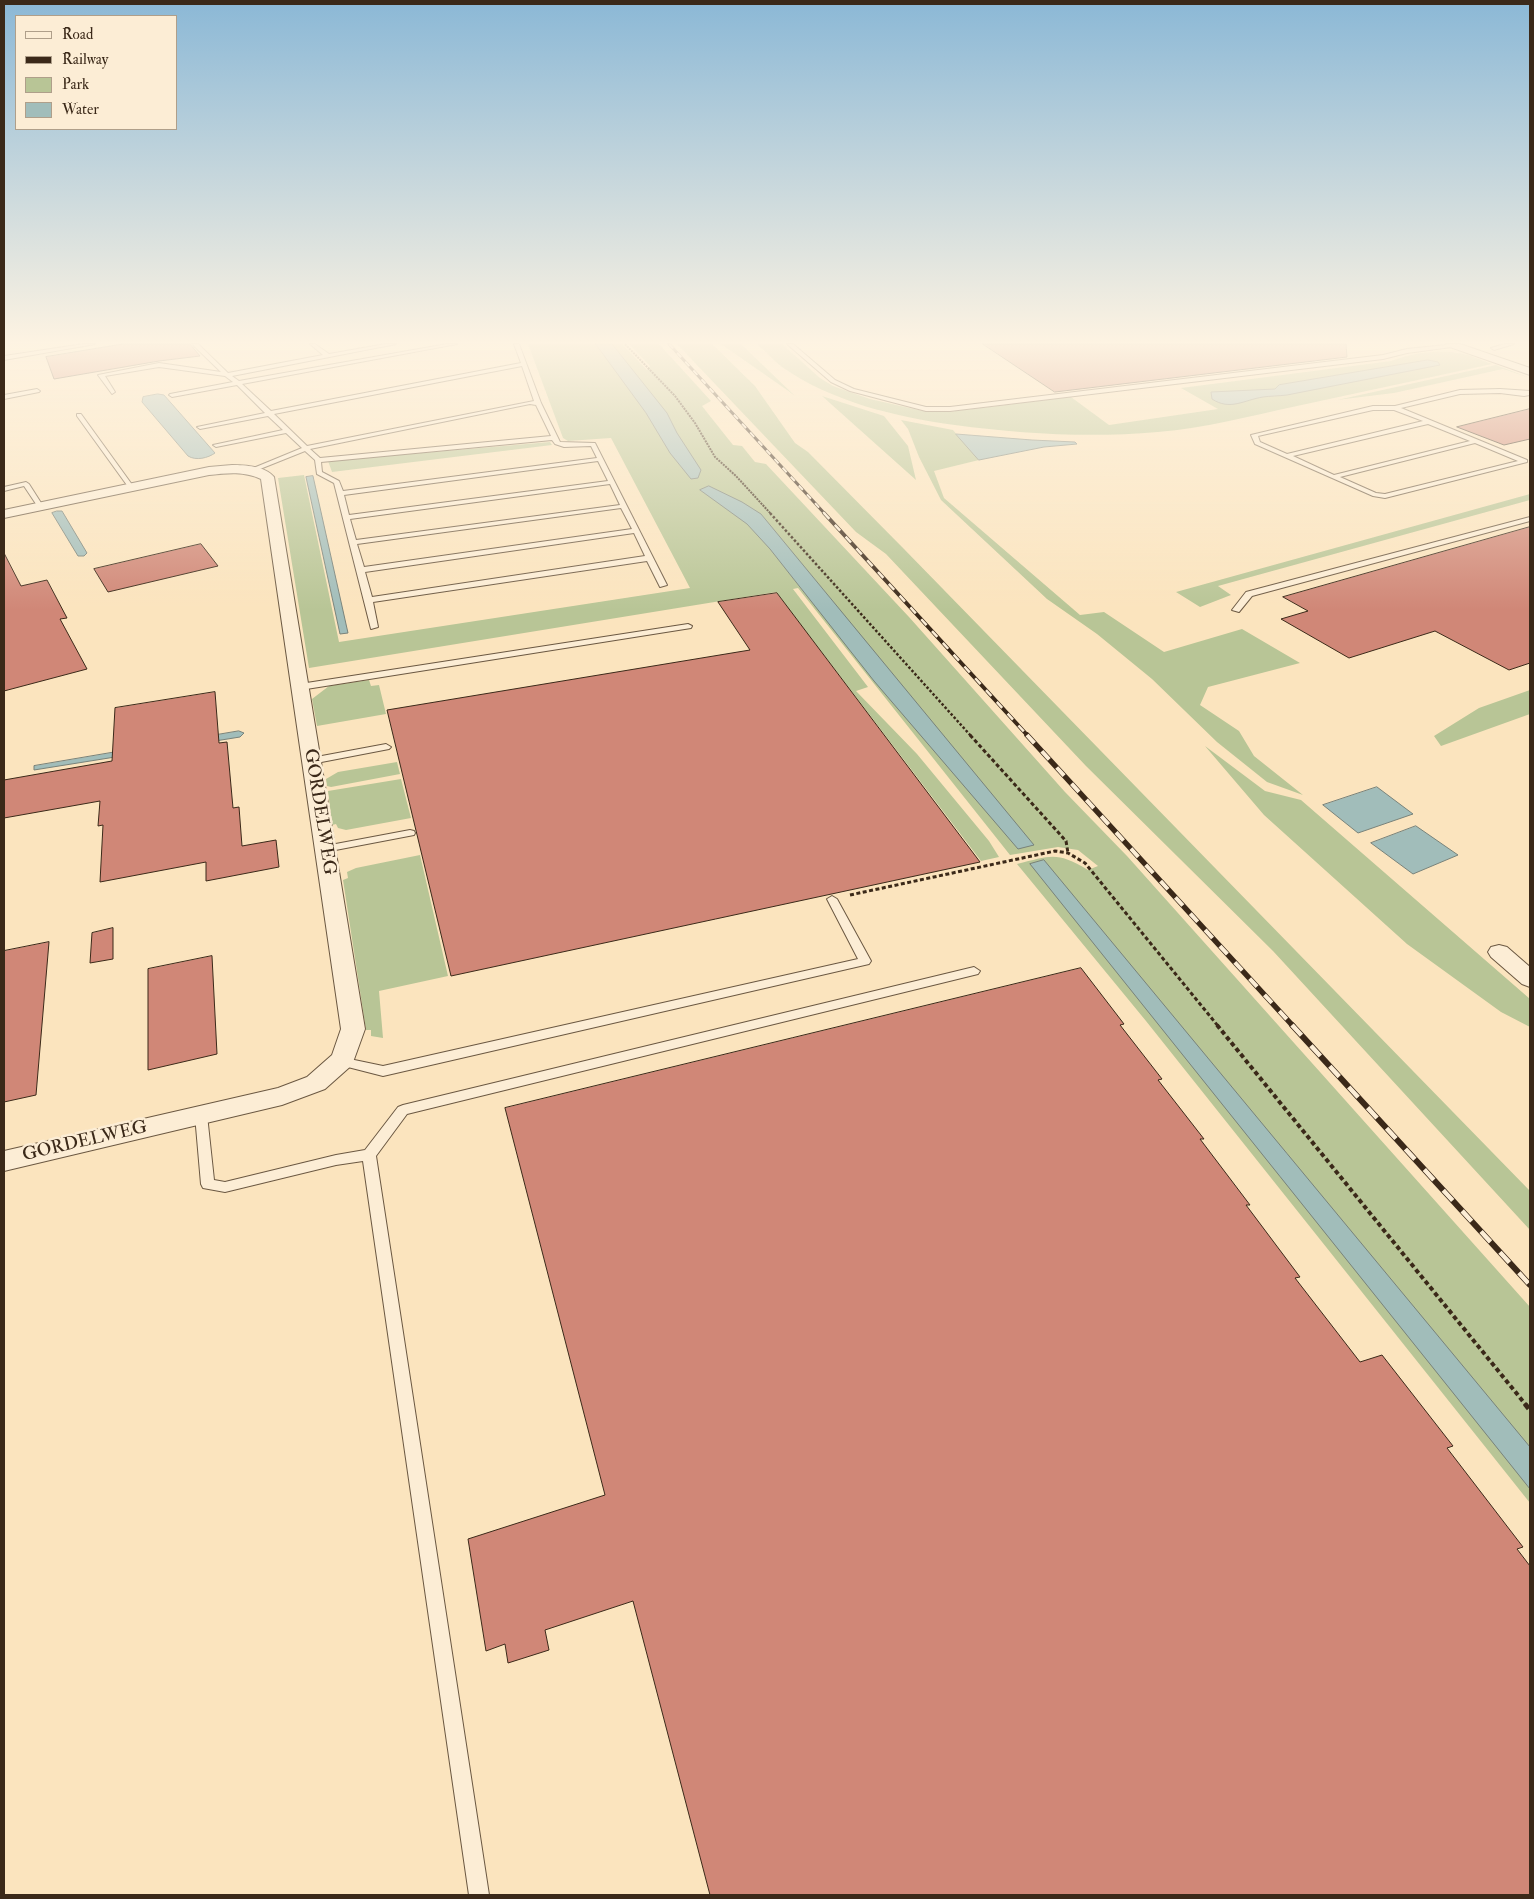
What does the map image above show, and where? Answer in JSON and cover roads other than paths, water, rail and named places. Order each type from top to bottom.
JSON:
[{"type":"street","points":[[4,514],[209,471],[237,468],[252,470]]},
{"type":"street","name":"GORDELWEG","points":[[4,1161],[282,1096],[316,1083],[343,1058],[353,1029],[267,477],[252,470]]},
{"type":"street","points":[[1499,952],[1530,979]]},
{"type":"lane","points":[[92,433],[131,487]]},
{"type":"lane","points":[[216,445],[275,433]]},
{"type":"lane","points":[[290,433],[318,460],[319,473],[338,482],[369,600],[374,627]]},
{"type":"lane","points":[[252,470],[306,449],[384,433]]},
{"type":"lane","points":[[552,433],[557,443],[564,445],[594,444],[663,585]]},
{"type":"lane","points":[[1264,433],[1254,435],[1257,443],[1375,495],[1385,496],[1527,460]]},
{"type":"lane","points":[[1286,456],[1384,433]]},
{"type":"lane","points":[[1455,433],[1527,460]]},
{"type":"lane","points":[[318,460],[554,438]]},
{"type":"lane","points":[[1333,477],[1476,441]]},
{"type":"lane","points":[[340,492],[601,459]]},
{"type":"lane","points":[[347,517],[612,482]]},
{"type":"lane","points":[[4,489],[26,484],[40,506]]},
{"type":"lane","points":[[354,542],[624,506]]},
{"type":"lane","points":[[1236,610],[1250,594],[1530,519]]},
{"type":"lane","points":[[361,570],[636,531]]},
{"type":"lane","points":[[369,600],[650,558]]},
{"type":"lane","points":[[300,687],[688,626]]},
{"type":"lane","points":[[311,760],[386,747]]},
{"type":"lane","points":[[325,849],[410,833]]},
{"type":"lane","points":[[340,1061],[383,1071],[864,961],[832,899]]},
{"type":"lane","points":[[201,1115],[208,1184],[225,1187],[336,1160],[369,1155],[403,1110],[974,971]]},
{"type":"lane","points":[[369,1155],[479,1895]]},
{"type":"water","points":[[168,433],[197,433],[215,453],[202,458],[188,456]]},
{"type":"water","points":[[658,433],[677,433],[701,470],[698,478],[691,479],[670,453]]},
{"type":"water","points":[[956,434],[1075,442],[1077,444],[1044,447],[979,460]]},
{"type":"water","points":[[313,476],[348,633],[340,634],[306,477]]},
{"type":"water","points":[[709,486],[742,502],[761,514],[1034,845],[1018,849],[874,681],[770,549],[747,524],[700,490]]},
{"type":"water","points":[[62,511],[87,553],[84,556],[78,556],[52,513]]},
{"type":"water","points":[[239,731],[244,733],[240,737],[34,770],[34,766]]},
{"type":"water","points":[[1377,787],[1413,814],[1358,833],[1323,805]]},
{"type":"water","points":[[1416,826],[1458,855],[1413,874],[1371,843]]},
{"type":"water","points":[[1044,860],[1530,1447],[1530,1489],[1030,864]]},
{"type":"railway","points":[[750,433],[825,514]]},
{"type":"railway","points":[[824,513],[1028,736]]},
{"type":"railway","points":[[1027,735],[1293,1026]]},
{"type":"railway","points":[[1292,1025],[1530,1285]]}]
